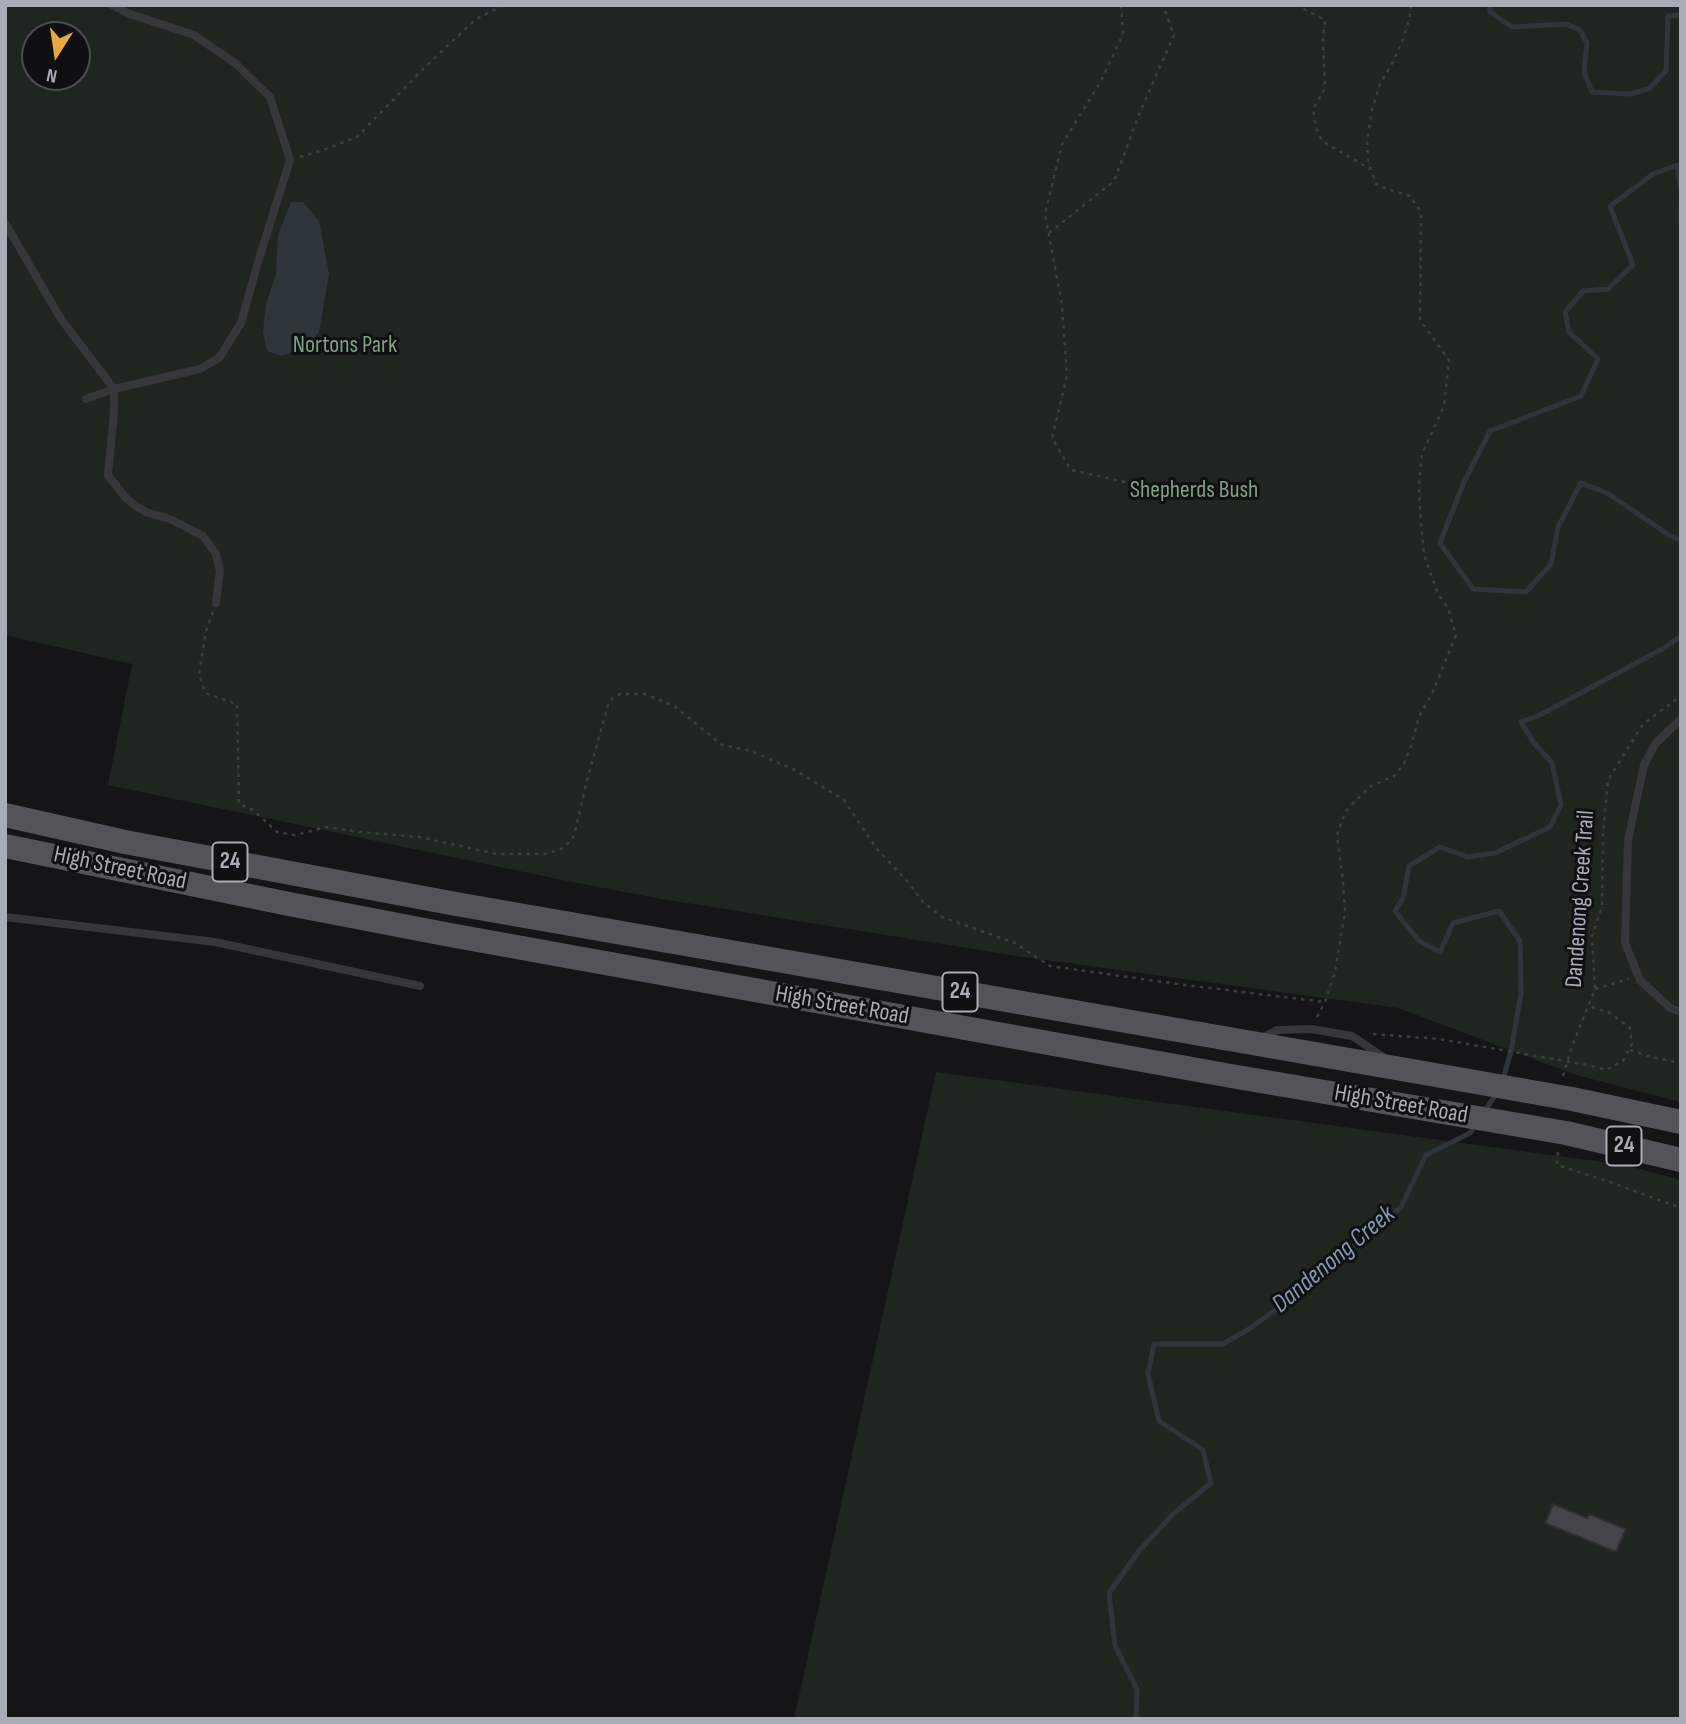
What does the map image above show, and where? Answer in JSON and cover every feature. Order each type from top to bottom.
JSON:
[{"type":"main road","name":"High Street Road","points":[[5,816],[125,842],[456,904],[1464,1080],[1567,1088],[1681,1122]]},
{"type":"main road","name":"High Street Road","points":[[5,846],[450,935],[1231,1076],[1460,1114],[1681,1160]]},
{"type":"main road","points":[[450,935],[456,904]]},
{"type":"lane","points":[[86,399],[114,389],[200,369],[219,358],[242,323],[258,261],[290,160],[270,97],[235,63],[194,35],[130,14],[112,5]]},
{"type":"lane","points":[[5,223],[61,319],[114,389],[108,475],[133,504],[203,536],[216,554],[220,571],[216,603]]},
{"type":"lane","points":[[1681,719],[1656,743],[1644,765],[1628,840],[1625,943],[1640,980],[1670,1008],[1681,1012]]},
{"type":"lane","points":[[5,917],[215,942],[420,986]]},
{"type":"lane","points":[[1253,1043],[1277,1030],[1311,1029],[1352,1036],[1399,1068]]},
{"type":"path","points":[[290,160],[357,136],[476,19],[504,5]]},
{"type":"path","points":[[1121,5],[1123,34],[1101,80],[1062,145],[1045,214],[1062,305],[1067,376],[1052,438],[1071,470],[1157,489]]},
{"type":"path","points":[[1049,234],[1114,181],[1140,112],[1174,36],[1163,5]]},
{"type":"path","points":[[1296,5],[1325,20],[1325,88],[1313,109],[1322,141],[1371,170]]},
{"type":"path","points":[[1311,1029],[1325,1002],[1335,972],[1345,912],[1338,835],[1345,812],[1369,787],[1394,776],[1404,764],[1419,716],[1432,694],[1456,635],[1448,608],[1438,594],[1424,555],[1420,497],[1422,454],[1444,406],[1449,360],[1420,320],[1421,212],[1410,196],[1376,184],[1367,162],[1367,140],[1372,110],[1380,84],[1403,39],[1411,5]]},
{"type":"path","points":[[216,603],[206,631],[199,674],[205,692],[237,704],[239,804],[253,810],[277,832],[295,835],[327,827],[419,837],[497,854],[545,854],[565,848],[574,836],[609,701],[620,694],[645,694],[674,706],[722,745],[751,751],[794,769],[844,800],[877,848],[922,901],[943,917],[1015,943],[1050,966],[1325,1002]]},
{"type":"path","name":"Dandenong Creek Trail","points":[[1567,1088],[1572,1046],[1595,989],[1592,936],[1602,906],[1603,834],[1608,780],[1643,724],[1681,696]]},
{"type":"path","points":[[1595,989],[1638,976]]},
{"type":"path","points":[[1352,1036],[1374,1034],[1439,1039],[1606,1070],[1623,1061],[1632,1044],[1630,1028],[1610,1013],[1589,1006]]},
{"type":"path","points":[[1629,1050],[1681,1063]]},
{"type":"path","points":[[1562,1137],[1557,1165],[1681,1208]]},
{"type":"green space","name":"Shepherds Bush","points":[[5,5],[1681,5],[1681,1102],[1576,1075],[1398,1008],[1023,957],[662,899],[108,785],[132,664],[5,635]]},
{"type":"green space","points":[[936,1072],[1625,1165],[1681,1180],[1681,1719],[794,1719]]},
{"type":"shaded area","points":[[291,202],[303,202],[319,221],[329,274],[319,332],[306,348],[281,356],[267,351],[263,332],[266,304],[276,274],[278,235]]},
{"type":"building","points":[[1553,1504],[1587,1518],[1589,1514],[1626,1529],[1616,1552],[1545,1523]]},
{"type":"waterway","name":"Dandenong Creek","points":[[1490,5],[1490,12],[1512,27],[1566,24],[1580,30],[1587,43],[1584,72],[1592,92],[1631,94],[1650,88],[1666,71],[1668,16],[1681,15]]},
{"type":"waterway","name":"Dandenong Creek","points":[[1681,190],[1677,165],[1653,174],[1610,206],[1633,265],[1608,289],[1583,291],[1565,312],[1569,332],[1598,359],[1581,396],[1490,431],[1464,482],[1440,543],[1473,589],[1526,592],[1551,564],[1558,527],[1581,483],[1607,493],[1669,535],[1681,540]]},
{"type":"waterway","name":"Dandenong Creek","points":[[1681,206],[1681,223]]},
{"type":"waterway","name":"Dandenong Creek","points":[[1503,1079],[1521,993],[1520,941],[1499,911],[1453,923],[1440,952],[1419,941],[1395,911],[1403,898],[1409,866],[1440,847],[1468,857],[1495,853],[1550,827],[1561,805],[1552,763],[1534,743],[1521,722],[1540,715],[1666,647],[1681,636]]},
{"type":"waterway","name":"Dandenong Creek","points":[[1484,1112],[1496,1094]]},
{"type":"waterway","name":"Dandenong Creek","points":[[1136,1719],[1137,1689],[1115,1646],[1109,1593],[1139,1551],[1173,1514],[1211,1483],[1203,1450],[1159,1421],[1148,1374],[1154,1344],[1223,1344],[1249,1329],[1288,1301],[1322,1265],[1363,1239],[1401,1207],[1426,1155],[1470,1133],[1475,1126]]},
{"type":"park label","name":"Nortons Park","points":[[345,346]]}]
